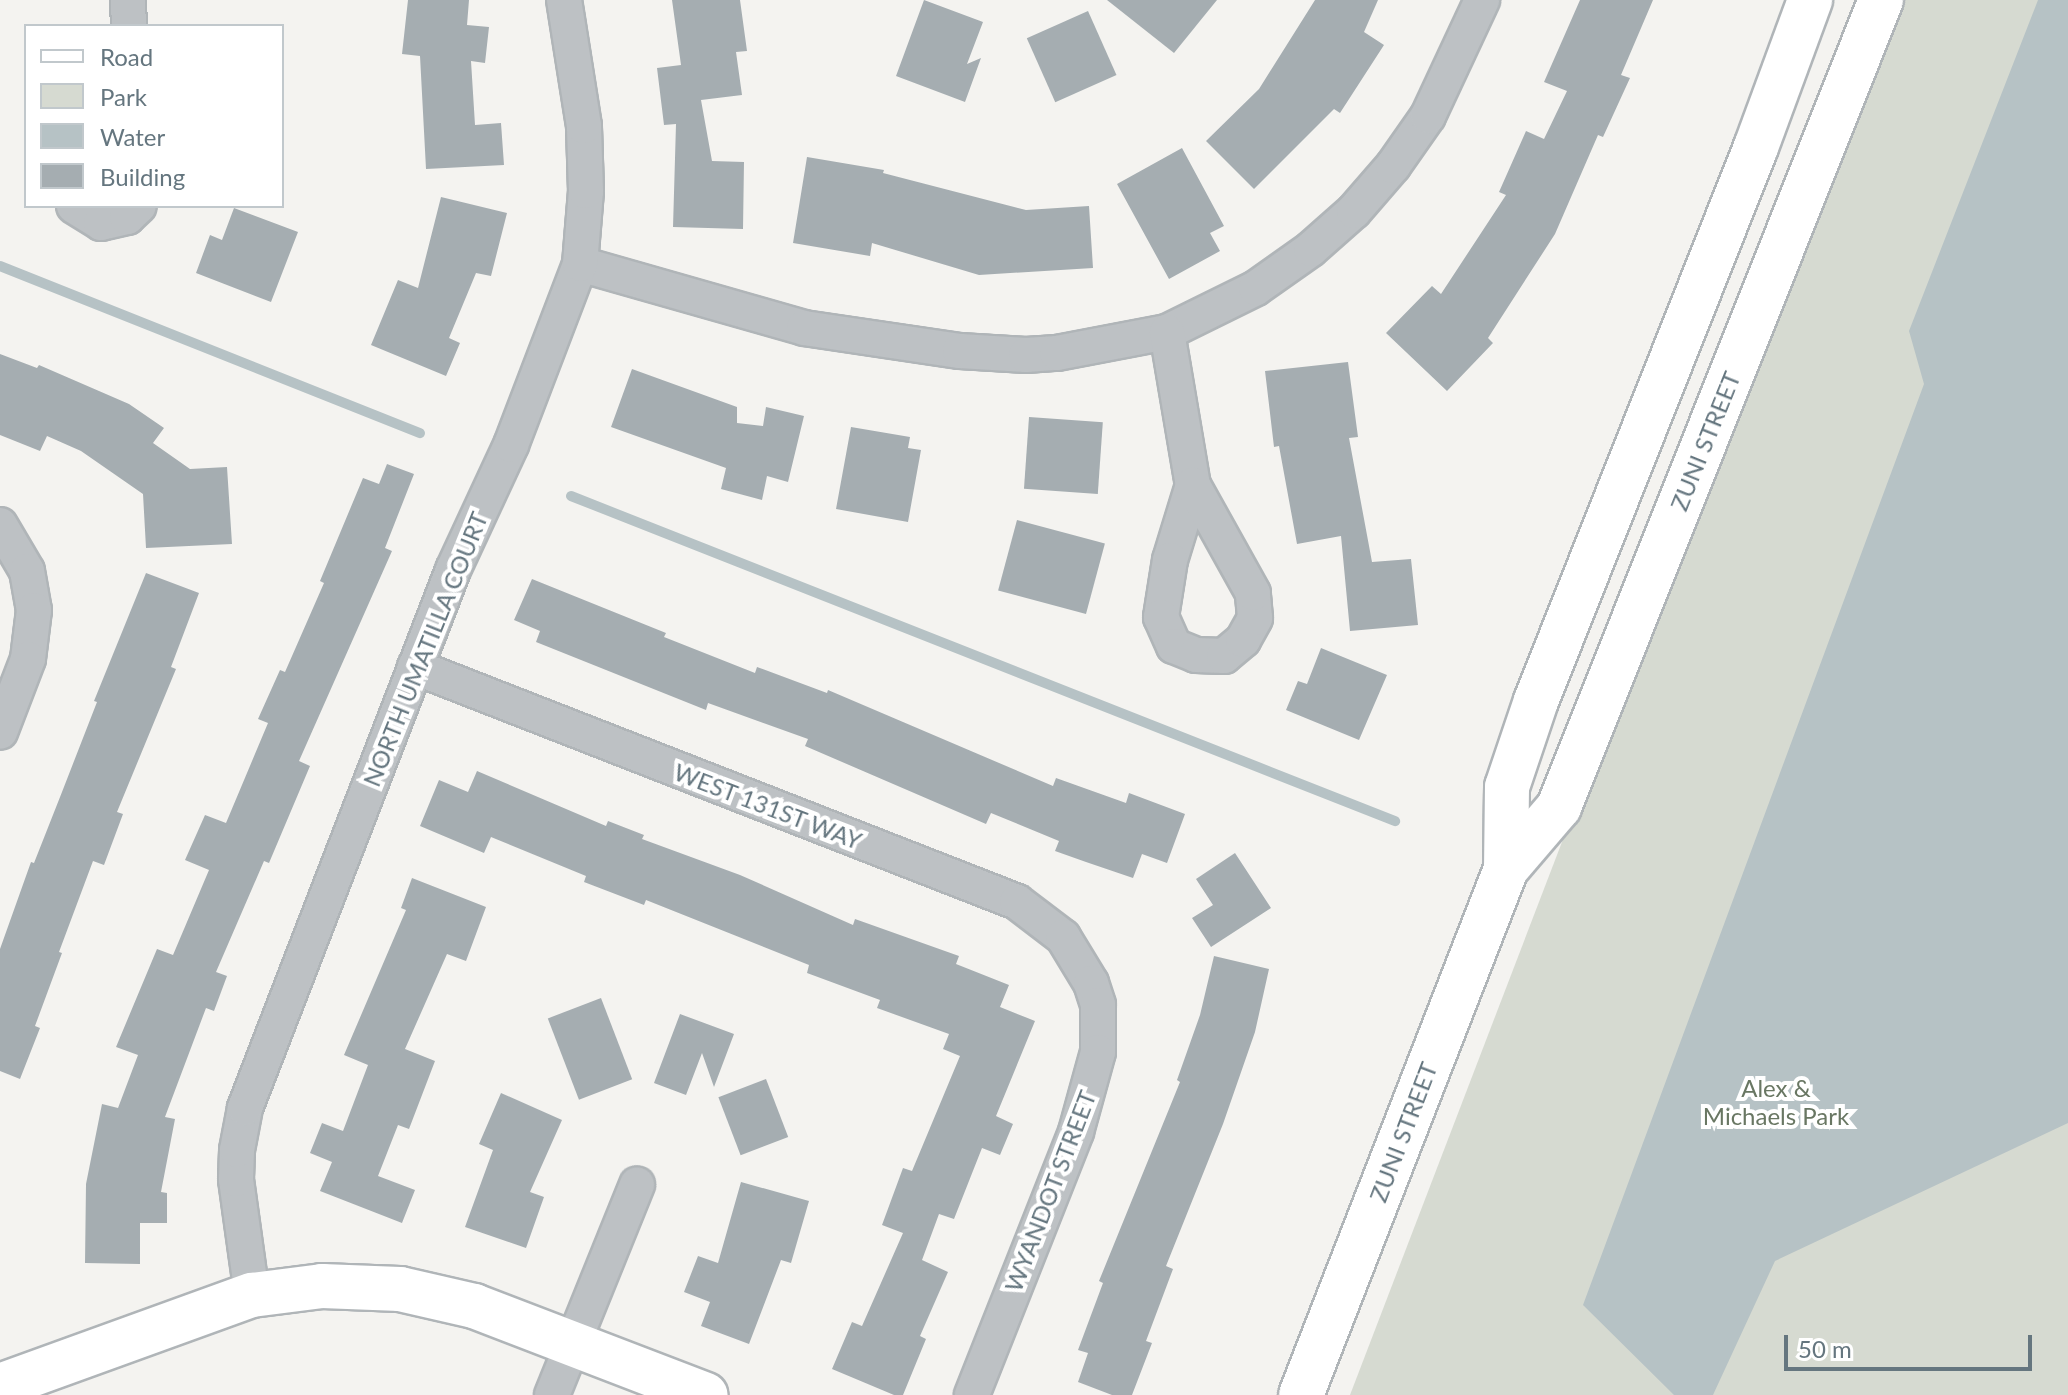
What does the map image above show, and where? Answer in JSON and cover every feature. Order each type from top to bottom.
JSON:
[{"type":"main road","name":"ZUNI STREET","points":[[1506,869],[1507,787],[1536,701],[1756,147],[1810,0]]},
{"type":"main road","name":"ZUNI STREET","points":[[1301,1395],[1506,869],[1559,807],[1881,0]]},
{"type":"main road","points":[[0,1386],[252,1295],[322,1286],[400,1289],[474,1306],[706,1395]]},
{"type":"street","points":[[128,0],[129,24]]},
{"type":"street","name":"NORTH UMATILLA COURT","points":[[252,1295],[236,1179],[239,1130],[453,570],[511,445],[580,264],[586,191],[584,126],[564,0]]},
{"type":"street","points":[[580,264],[804,328],[960,351],[1026,355],[1057,353],[1167,332],[1256,288],[1311,249],[1354,211],[1393,166],[1428,116],[1482,0]]},
{"type":"street","points":[[77,208],[101,223],[127,217],[137,208]]},
{"type":"street","points":[[1167,332],[1193,485]]},
{"type":"street","points":[[0,525],[17,548],[32,589],[33,631],[29,651],[0,732]]},
{"type":"street","name":"WEST 131ST WAY","points":[[415,667],[1017,902],[1063,937],[1091,983]]},
{"type":"street","name":"WYANDOT STREET","points":[[972,1395],[1092,1083],[1101,1028],[1091,983]]},
{"type":"street","points":[[552,1395],[637,1185]]},
{"type":"green space","name":"Alex & Michaels Park","points":[[1905,0],[2068,0],[2068,1395],[1350,1395],[1585,782]]},
{"type":"water","points":[[2038,0],[2068,0],[2068,1123],[1775,1261],[1713,1395],[1674,1395],[1583,1305],[1924,384],[1909,331]]},
{"type":"building","points":[[408,0],[469,0],[467,25],[489,27],[485,63],[471,61],[475,125],[501,123],[504,165],[426,169],[420,56],[402,54]]},
{"type":"building","points":[[672,0],[740,0],[747,51],[736,52],[742,95],[701,100],[712,161],[744,162],[743,229],[673,227],[676,124],[664,125],[657,68],[681,65]]},
{"type":"building","points":[[924,0],[983,22],[967,64],[981,58],[965,102],[896,76]]},
{"type":"building","points":[[1107,0],[1217,0],[1174,53]]},
{"type":"building","points":[[1315,0],[1378,0],[1364,32],[1384,45],[1340,113],[1334,109],[1254,189],[1206,141],[1259,89]]},
{"type":"building","points":[[1580,0],[1653,0],[1621,75],[1630,78],[1603,137],[1598,135],[1555,234],[1488,338],[1493,343],[1447,391],[1386,333],[1432,286],[1441,294],[1506,195],[1499,192],[1526,131],[1544,139],[1567,91],[1544,82]]},
{"type":"building","points":[[1088,11],[1116,75],[1055,102],[1027,38]]},
{"type":"building","points":[[1182,148],[1224,226],[1210,233],[1220,251],[1169,279],[1117,184]]},
{"type":"building","points":[[807,157],[884,170],[883,173],[1026,210],[1089,206],[1093,268],[979,275],[872,243],[870,256],[793,243]]},
{"type":"building","points":[[441,197],[507,213],[491,276],[476,273],[449,338],[460,343],[446,376],[371,345],[398,280],[418,288]]},
{"type":"building","points":[[234,208],[298,232],[271,302],[196,273],[210,235],[222,240]]},
{"type":"building","points":[[0,354],[37,368],[39,365],[129,404],[164,428],[153,443],[190,469],[227,467],[232,544],[146,548],[143,494],[81,451],[47,436],[40,451],[0,435]]},
{"type":"building","points":[[1348,362],[1358,437],[1349,438],[1372,562],[1411,559],[1418,625],[1350,631],[1341,536],[1297,544],[1279,446],[1274,447],[1265,371]]},
{"type":"building","points":[[632,369],[737,407],[737,423],[763,426],[766,407],[804,416],[788,482],[767,476],[762,500],[721,489],[726,468],[611,427]]},
{"type":"building","points":[[1029,417],[1103,422],[1098,494],[1024,489]]},
{"type":"building","points":[[851,427],[910,437],[908,448],[921,450],[908,522],[836,509]]},
{"type":"building","points":[[387,464],[414,474],[385,548],[392,551],[299,761],[310,766],[269,863],[264,861],[216,972],[227,976],[214,1011],[206,1008],[165,1117],[175,1119],[161,1192],[167,1193],[167,1223],[140,1223],[140,1264],[85,1263],[86,1184],[102,1104],[118,1108],[138,1055],[116,1047],[157,949],[173,955],[209,870],[185,860],[205,815],[226,823],[268,723],[258,719],[280,670],[285,672],[324,583],[320,581],[363,478],[379,484]]},
{"type":"building","points":[[1017,520],[1105,544],[1086,614],[998,591]]},
{"type":"building","points":[[146,573],[199,593],[171,667],[176,669],[117,812],[123,814],[104,865],[93,861],[59,952],[62,953],[35,1026],[40,1028],[20,1079],[0,1071],[0,949],[31,862],[34,863]]},
{"type":"building","points":[[532,579],[755,673],[757,667],[827,693],[828,690],[1053,786],[1056,778],[1126,803],[1129,793],[1185,814],[1167,863],[1142,854],[1133,878],[1086,862],[1055,851],[1059,841],[991,813],[986,824],[805,746],[808,739],[708,703],[706,710],[536,642],[540,631],[514,620]]},
{"type":"building","points":[[1321,648],[1387,675],[1359,740],[1286,710],[1298,681],[1307,684]]},
{"type":"building","points":[[477,771],[606,826],[608,821],[644,835],[642,839],[740,875],[853,925],[855,919],[959,956],[956,964],[1009,985],[1000,1007],[1035,1021],[996,1116],[1013,1124],[1000,1155],[982,1148],[954,1219],[939,1214],[922,1260],[948,1272],[920,1336],[926,1339],[903,1395],[894,1395],[832,1369],[852,1322],[862,1326],[903,1233],[882,1225],[903,1168],[912,1171],[960,1056],[943,1049],[949,1034],[877,1008],[880,1000],[807,973],[809,965],[646,900],[644,905],[584,882],[586,876],[491,837],[484,853],[420,826],[439,780],[468,792]]},
{"type":"building","points":[[1235,853],[1271,908],[1211,947],[1192,918],[1213,905],[1196,879]]},
{"type":"building","points":[[412,878],[486,907],[466,961],[447,954],[405,1049],[435,1061],[409,1129],[398,1125],[378,1176],[415,1190],[402,1223],[320,1191],[332,1162],[310,1153],[322,1123],[343,1131],[368,1065],[344,1055],[406,910],[401,908]]},
{"type":"building","points":[[1214,956],[1269,969],[1255,1032],[1223,1124],[1166,1266],[1173,1269],[1146,1341],[1152,1343],[1132,1395],[1112,1395],[1078,1382],[1088,1353],[1078,1350],[1103,1283],[1099,1281],[1180,1082],[1177,1080],[1200,1015]]},
{"type":"building","points":[[601,998],[632,1079],[579,1100],[548,1018]]},
{"type":"building","points":[[680,1014],[734,1034],[714,1087],[702,1053],[686,1095],[654,1083]]},
{"type":"building","points":[[766,1079],[788,1137],[741,1155],[718,1097]]},
{"type":"building","points":[[501,1093],[562,1120],[530,1192],[544,1197],[526,1248],[465,1227],[493,1150],[479,1144]]},
{"type":"building","points":[[741,1182],[809,1201],[791,1263],[781,1260],[749,1344],[701,1326],[710,1302],[684,1292],[698,1256],[718,1263]]},
{"type":"waterway","points":[[0,266],[420,433]]},
{"type":"waterway","points":[[571,496],[1395,821]]}]
